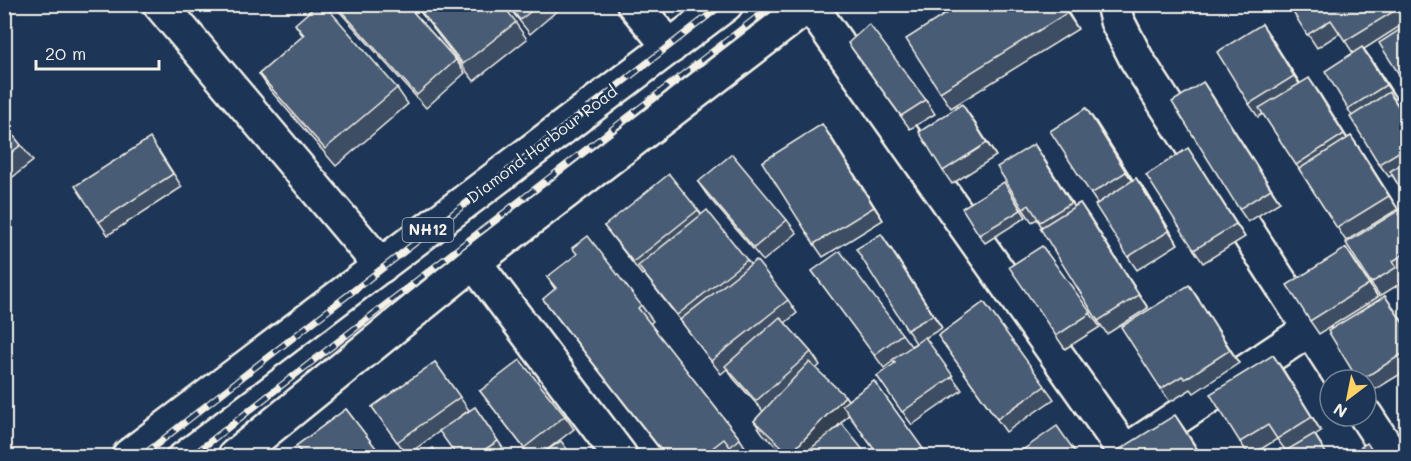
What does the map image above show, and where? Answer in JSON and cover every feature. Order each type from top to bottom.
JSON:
[{"type":"main road","points":[[160,4],[381,266]]},
{"type":"main road","points":[[634,4],[670,47]]},
{"type":"main road","name":"Diamond Harbour Road","points":[[129,456],[726,4]]},
{"type":"main road","points":[[1113,4],[1117,21],[1137,60],[1335,368]]},
{"type":"main road","points":[[235,456],[474,262],[810,5],[1125,452],[1310,329]]},
{"type":"main road","points":[[474,262],[620,456]]},
{"type":"main road","points":[[1374,428],[1392,456]]},
{"type":"building","points":[[318,4],[324,4],[397,88],[325,149],[259,74],[304,35],[295,24]]},
{"type":"building","points":[[335,4],[406,4],[456,60],[417,95]]},
{"type":"building","points":[[415,4],[502,4],[516,22],[463,64]]},
{"type":"building","points":[[507,4],[540,4],[520,20]]},
{"type":"building","points":[[961,4],[1062,4],[1067,13],[940,92],[906,39]]},
{"type":"building","points":[[1288,4],[1393,4],[1396,10],[1345,41],[1331,20],[1307,35]]},
{"type":"building","points":[[869,24],[926,100],[901,116],[848,43]]},
{"type":"building","points":[[1262,24],[1294,76],[1249,104],[1217,52]]},
{"type":"building","points":[[1407,25],[1407,87],[1379,43]]},
{"type":"building","points":[[1362,47],[1386,85],[1348,109],[1325,71]]},
{"type":"building","points":[[1309,78],[1344,134],[1296,165],[1259,108]]},
{"type":"building","points":[[1203,82],[1271,189],[1239,209],[1172,102]]},
{"type":"building","points":[[1389,92],[1407,120],[1407,147],[1379,164],[1350,117]]},
{"type":"building","points":[[962,104],[987,143],[943,171],[919,132]]},
{"type":"building","points":[[1086,108],[1126,172],[1091,194],[1050,131]]},
{"type":"building","points":[[4,124],[21,145],[4,158]]},
{"type":"building","points":[[822,124],[874,207],[814,244],[762,162]]},
{"type":"building","points":[[1351,136],[1389,196],[1337,228],[1299,169]]},
{"type":"building","points":[[150,138],[173,174],[99,222],[75,186]]},
{"type":"building","points":[[1034,144],[1071,203],[1040,222],[1029,205],[1023,209],[997,167]]},
{"type":"building","points":[[1188,148],[1236,224],[1194,250],[1146,175]]},
{"type":"building","points":[[732,154],[787,220],[754,248],[698,182]]},
{"type":"building","points":[[1407,161],[1407,196],[1405,196],[1390,171]]},
{"type":"building","points":[[669,174],[698,210],[633,262],[604,226]]},
{"type":"building","points":[[1136,178],[1169,231],[1128,257],[1095,205]]},
{"type":"building","points":[[1004,182],[1021,210],[979,235],[962,208]]},
{"type":"building","points":[[1080,203],[1139,295],[1098,321],[1040,228]]},
{"type":"building","points":[[1407,205],[1407,252],[1393,261],[1397,267],[1371,283],[1346,243]]},
{"type":"building","points":[[707,210],[747,260],[677,315],[638,266]]},
{"type":"building","points":[[881,234],[933,315],[907,330],[856,249]]},
{"type":"building","points":[[588,236],[641,305],[638,308],[740,439],[730,447],[724,439],[702,456],[666,456],[543,299],[556,288],[547,277],[577,254],[572,248]]},
{"type":"building","points":[[1042,246],[1091,313],[1056,336],[1009,267]]},
{"type":"building","points":[[1346,248],[1369,284],[1310,321],[1287,285]]},
{"type":"building","points":[[840,251],[902,334],[874,355],[812,271]]},
{"type":"building","points":[[756,260],[788,300],[711,361],[680,320]]},
{"type":"building","points":[[1189,285],[1230,350],[1185,379],[1182,376],[1161,389],[1121,327]]},
{"type":"building","points":[[1385,296],[1407,329],[1407,351],[1378,369],[1351,368],[1328,331]]},
{"type":"building","points":[[984,302],[1045,386],[997,419],[938,336]]},
{"type":"building","points":[[780,317],[811,352],[756,401],[725,366]]},
{"type":"building","points":[[925,337],[953,376],[902,412],[877,376],[895,363],[892,360]]},
{"type":"building","points":[[1273,355],[1312,417],[1277,439],[1268,425],[1240,442],[1210,394]]},
{"type":"building","points":[[520,360],[565,416],[524,448],[480,391]]},
{"type":"building","points":[[435,362],[460,397],[397,442],[372,407]]},
{"type":"building","points":[[809,362],[845,396],[790,454],[754,421]]},
{"type":"building","points":[[874,381],[924,450],[915,456],[879,456],[842,405]]},
{"type":"building","points":[[475,407],[498,441],[475,456],[457,456],[439,431]]},
{"type":"building","points":[[346,409],[379,452],[373,456],[304,456],[296,446]]},
{"type":"building","points":[[1175,415],[1199,453],[1193,456],[1109,456]]},
{"type":"building","points":[[842,424],[868,456],[801,456]]},
{"type":"building","points":[[1057,426],[1078,456],[1014,456]]},
{"type":"building","points":[[1314,434],[1328,456],[1277,456]]},
{"type":"building","points":[[561,441],[572,456],[539,456]]},
{"type":"building","points":[[1367,443],[1376,456],[1347,456]]},
{"type":"building","points":[[433,448],[439,456],[421,456]]},
{"type":"building","points":[[1407,449],[1407,456],[1399,454]]},
{"type":"railway","points":[[142,456],[723,4]]},
{"type":"railway","points":[[192,456],[774,4]]}]
